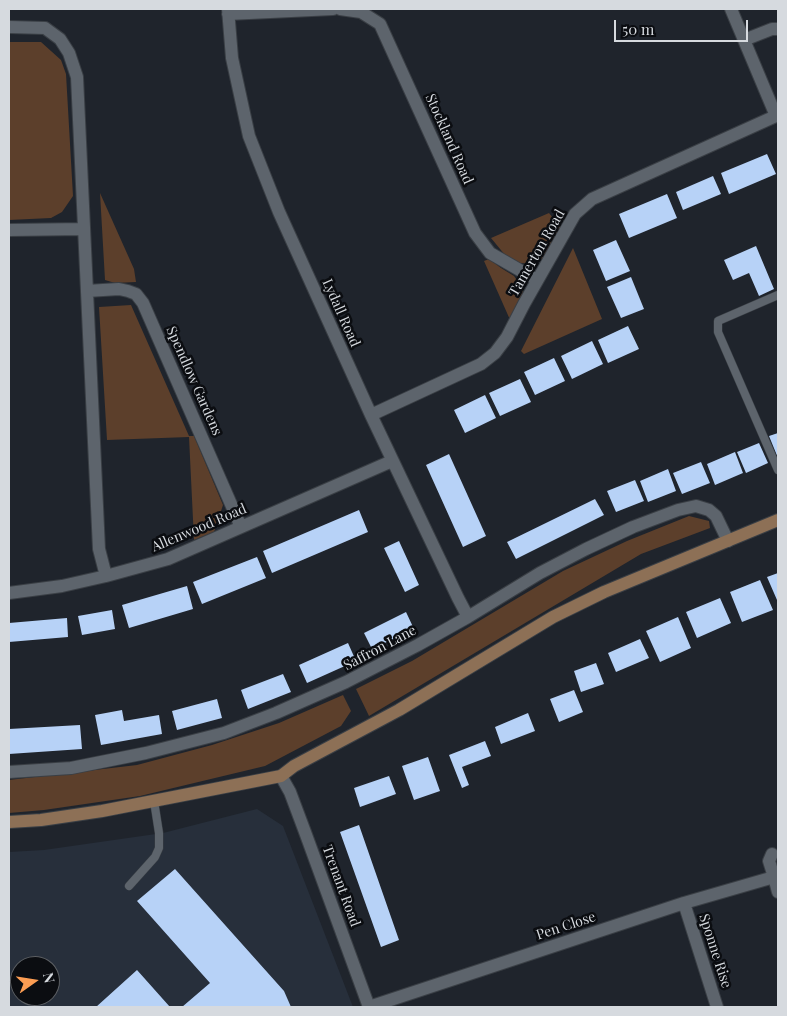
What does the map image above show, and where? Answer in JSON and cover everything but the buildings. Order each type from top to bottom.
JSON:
[{"type":"main road","points":[[9,822],[41,820],[102,811],[281,776],[294,766],[399,710],[553,617],[604,592],[778,520]]},
{"type":"street","points":[[228,12],[333,9]]},
{"type":"street","name":"Stockland Road","points":[[340,9],[361,12],[380,24],[475,233],[490,252],[537,280]]},
{"type":"street","name":"Tamerton Road","points":[[371,415],[481,364],[495,353],[507,337],[575,214],[592,199],[777,115],[730,9]]},
{"type":"street","name":"Lydall Road","points":[[228,12],[232,58],[249,136],[279,212],[392,461],[468,617]]},
{"type":"street","points":[[9,27],[45,28],[60,39],[69,52],[77,77],[99,549],[106,576]]},
{"type":"street","points":[[744,40],[772,29],[778,29]]},
{"type":"street","points":[[9,230],[84,229]]},
{"type":"street","name":"Spendlow Gardens","points":[[87,291],[128,290],[136,294],[143,303],[242,527]]},
{"type":"street","name":"Allenwood Road","points":[[9,592],[62,586],[168,559],[392,461]]},
{"type":"street","name":"Saffron Lane","points":[[9,772],[71,768],[146,754],[224,733],[276,713],[346,682],[468,617],[540,573],[586,549],[633,527],[690,506],[702,507],[716,516],[728,541]]},
{"type":"street","name":"Trenant Road","points":[[281,776],[290,792],[369,1007]]},
{"type":"street","points":[[772,854],[769,861],[778,892]]},
{"type":"street","name":"Pen Close","points":[[369,1007],[684,903],[774,877]]},
{"type":"street","name":"Sponne Rise","points":[[684,903],[717,1007]]},
{"type":"lane","points":[[778,295],[718,321],[718,332],[778,470]]},
{"type":"lane","points":[[129,886],[154,857],[159,848],[159,833],[154,801]]},
{"type":"shaded area","points":[[9,42],[41,42],[61,60],[66,74],[73,196],[62,212],[51,218],[9,220]]},
{"type":"shaded area","points":[[100,193],[134,269],[136,282],[115,283],[105,280]]},
{"type":"shaded area","points":[[549,213],[561,228],[546,256],[534,264],[520,263],[505,255],[491,238]]},
{"type":"shaded area","points":[[573,248],[602,319],[524,354],[521,351]]},
{"type":"shaded area","points":[[489,259],[514,276],[522,288],[523,295],[511,322],[484,261]]},
{"type":"shaded area","points":[[131,305],[189,436],[194,436],[223,505],[214,532],[194,540],[189,437],[107,440],[99,307]]},
{"type":"shaded area","points":[[689,516],[709,521],[710,528],[641,554],[369,716],[356,689],[412,661],[563,571],[627,541]]},
{"type":"shaded area","points":[[343,695],[351,711],[341,726],[265,766],[140,796],[44,810],[9,813],[9,780],[137,765],[212,745],[279,723]]},
{"type":"shaded area","points":[[257,809],[283,826],[353,1007],[9,1007],[9,852],[44,850],[163,833]]}]
